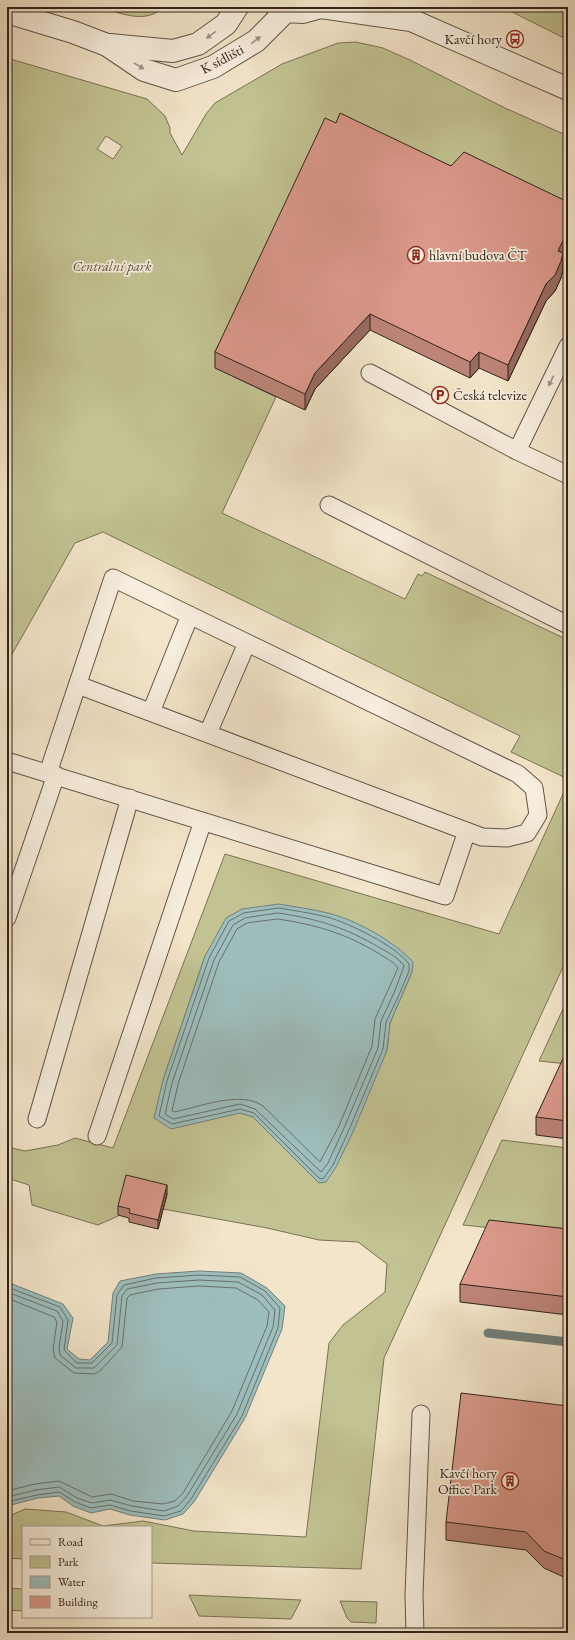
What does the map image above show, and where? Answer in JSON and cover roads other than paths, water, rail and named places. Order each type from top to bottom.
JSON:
[{"type":"street","name":"K sídlišti","points":[[107,45],[173,51],[198,44],[226,24],[237,7]]},
{"type":"street","points":[[281,9],[304,12],[321,7],[411,20]]},
{"type":"street","points":[[394,7],[411,20],[568,89]]},
{"type":"street","name":"K sídlišti","points":[[7,12],[73,32],[107,45],[144,70],[176,80],[213,67],[256,41],[281,9]]},
{"type":"lane","points":[[517,451],[568,346]]},
{"type":"lane","points":[[370,373],[517,451],[568,476]]},
{"type":"lane","points":[[329,505],[568,625]]},
{"type":"lane","points":[[7,918],[52,774],[78,684],[114,578],[518,774],[534,788],[538,815],[527,833],[507,838],[482,837],[78,684]]},
{"type":"lane","points":[[151,712],[190,615]]},
{"type":"lane","points":[[208,733],[247,643]]},
{"type":"lane","points":[[7,761],[445,896],[467,831]]},
{"type":"lane","points":[[36,1119],[130,798]]},
{"type":"lane","points":[[97,1136],[203,821]]},
{"type":"lane","points":[[415,1633],[414,1595],[421,1414]]},
{"type":"water","points":[[279,904],[339,916],[374,932],[396,946],[413,962],[412,972],[390,1023],[387,1050],[353,1132],[336,1167],[326,1182],[319,1183],[253,1117],[240,1113],[171,1129],[154,1118],[163,1080],[205,956],[226,918],[242,909]]},
{"type":"water","points":[[199,1271],[241,1273],[267,1288],[285,1306],[282,1329],[245,1418],[194,1502],[183,1514],[165,1520],[130,1515],[110,1509],[91,1513],[73,1506],[59,1496],[38,1498],[7,1506],[7,1282],[63,1304],[73,1318],[67,1349],[79,1359],[90,1360],[108,1342],[113,1293],[120,1281],[156,1274]]},
{"type":"waterway","points":[[488,1333],[568,1342]]},
{"type":"place","name":"Kavčí hory","points":[[515,39]]},
{"type":"place","name":"hlavní budova ČT","points":[[416,255]]},
{"type":"place","name":"Česká televize","points":[[440,395]]},
{"type":"place","name":"Kavčí hory Office Park","points":[[510,1481]]},
{"type":"park label","name":"Centrální park","points":[[112,266]]}]
